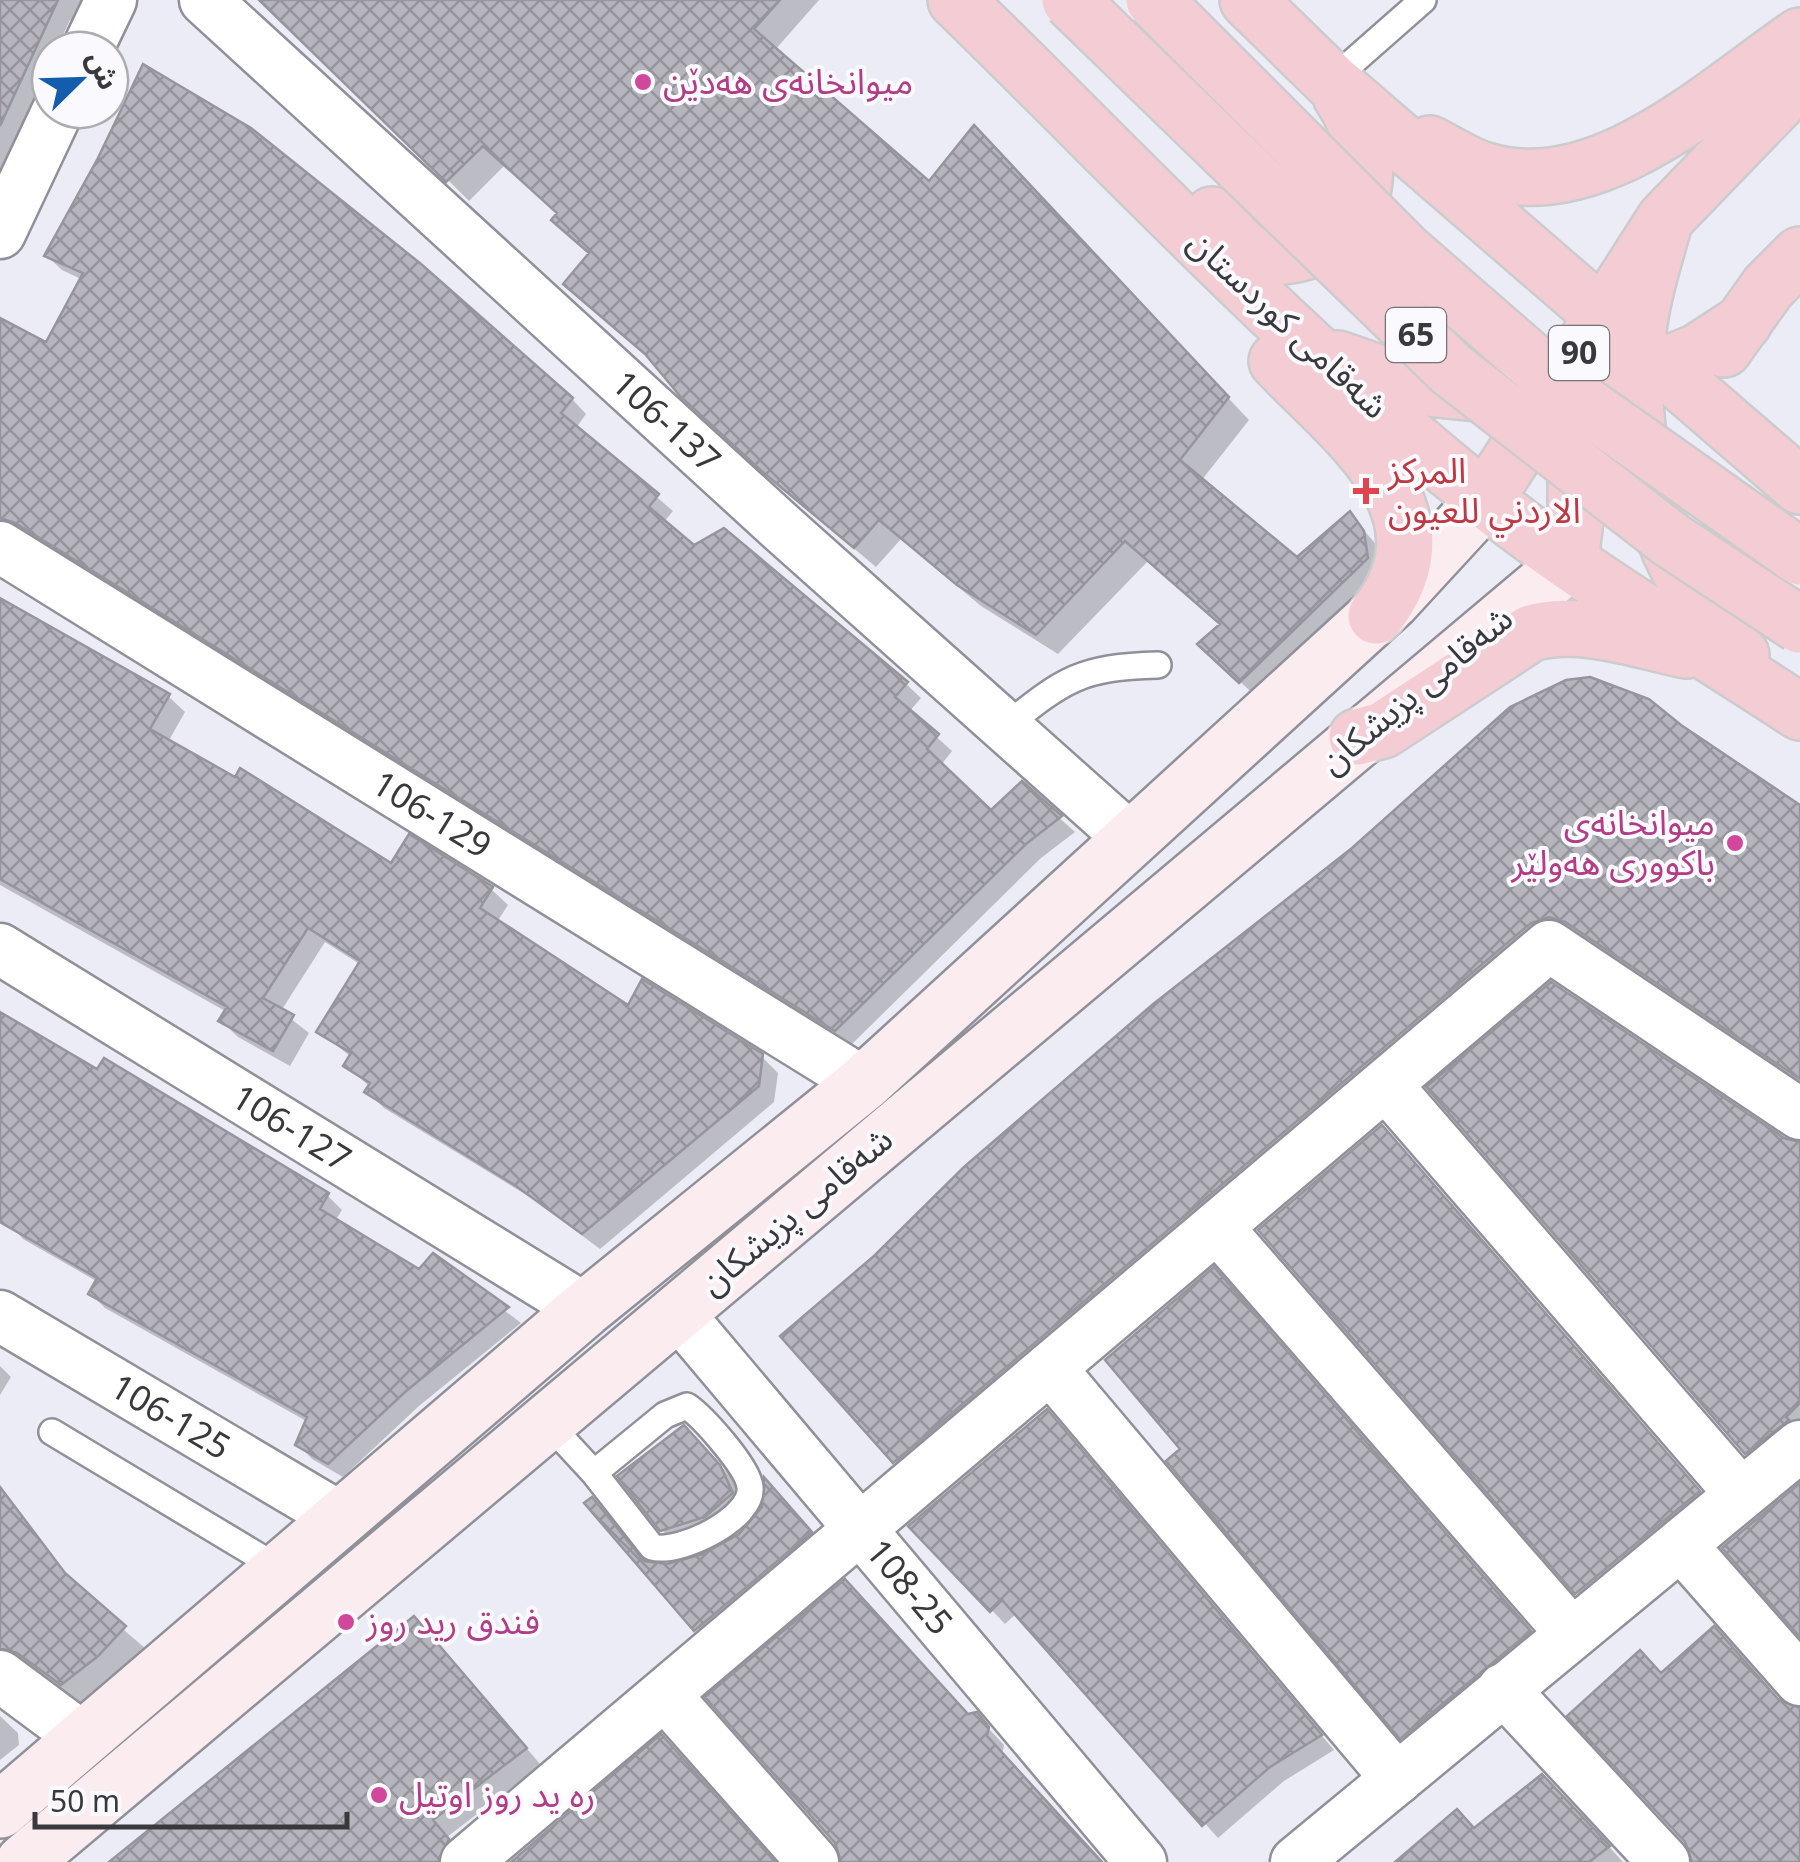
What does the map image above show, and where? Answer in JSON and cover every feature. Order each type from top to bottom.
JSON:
[{"type":"highway","name":"شەقامی کوردستان","points":[[956,0],[1308,346],[1486,500],[1570,562],[1800,711]]},
{"type":"highway","name":"65","points":[[1070,0],[1452,370],[1671,540],[1800,625]]},
{"type":"highway","name":"65","points":[[1154,0],[1406,252],[1568,393],[1800,558]]},
{"type":"highway","points":[[1248,0],[1350,97],[1646,360],[1800,489]]},
{"type":"highway","points":[[1350,97],[1483,171],[1526,178],[1570,174],[1630,152],[1800,36]]},
{"type":"highway","points":[[1022,64],[1118,124],[1251,254],[1273,257],[1295,254],[1326,242],[1350,218],[1364,189],[1367,155],[1350,97]]},
{"type":"highway","points":[[1022,64],[1088,159],[1392,488],[1404,521],[1405,556],[1394,589],[1376,616]]},
{"type":"highway","name":"90","points":[[1570,562],[1642,464],[1646,360],[1665,219],[1800,79]]},
{"type":"highway","points":[[1741,140],[1665,251],[1661,275],[1675,300],[1696,310],[1715,308],[1771,288]]},
{"type":"highway","points":[[1467,199],[1508,244],[1539,291],[1564,386],[1578,471],[1570,562]]},
{"type":"highway","name":"90","points":[[1486,500],[1564,386],[1646,360],[1771,288]]},
{"type":"highway","points":[[1308,346],[1418,387],[1474,395],[1564,386]]},
{"type":"highway","points":[[1486,500],[1578,471],[1642,464],[1711,467],[1800,489]]},
{"type":"highway","points":[[1642,464],[1659,523],[1708,617],[1800,711]]},
{"type":"highway","points":[[1357,738],[1384,730],[1532,633],[1545,629],[1586,630],[1716,656]]},
{"type":"main road","name":"شەقامی پزیشکان","points":[[0,1810],[584,1309],[864,1082],[1376,616],[1449,544],[1486,500]]},
{"type":"main road","points":[[1449,544],[1475,529],[1507,536],[1522,559],[1516,606]]},
{"type":"main road","name":"شەقامی پزیشکان","points":[[24,1862],[1570,562]]},
{"type":"street","points":[[97,30],[111,0]]},
{"type":"street","name":"106-137","points":[[204,0],[1132,840]]},
{"type":"street","points":[[0,234],[49,130]]},
{"type":"street","name":"106-129","points":[[0,547],[864,1082]]},
{"type":"street","points":[[493,1854],[665,1695],[1550,946],[1800,1114]]},
{"type":"street","name":"106-127","points":[[0,950],[584,1309]]},
{"type":"street","points":[[1388,1086],[1742,1494]]},
{"type":"street","points":[[1217,1226],[1572,1634]]},
{"type":"street","name":"108-25","points":[[677,1312],[1141,1862]]},
{"type":"street","name":"106-125","points":[[0,1316],[340,1518]]},
{"type":"street","points":[[1050,1368],[1397,1779]]},
{"type":"street","points":[[1296,1862],[1800,1446]]},
{"type":"street","points":[[1681,1545],[1800,1680]]},
{"type":"street","points":[[0,1676],[82,1738]]},
{"type":"street","points":[[1504,1689],[1664,1862]]},
{"type":"street","points":[[665,1695],[813,1862]]},
{"type":"lane","points":[[1350,97],[1423,0]]},
{"type":"lane","points":[[1005,727],[1059,682],[1120,666],[1158,665]]},
{"type":"lane","points":[[546,1421],[594,1473],[652,1547],[666,1551],[689,1546],[746,1506],[751,1490],[747,1476],[698,1414],[687,1406],[665,1415],[594,1473]]},
{"type":"lane","points":[[52,1432],[280,1569]]},
{"type":"building","points":[[0,0],[58,0],[44,30],[30,30],[30,61],[0,126]]},
{"type":"building","points":[[259,0],[780,0],[754,29],[929,181],[974,125],[1229,397],[1180,460],[1297,557],[1350,511],[1364,531],[1368,558],[1239,683],[1197,644],[1220,624],[1125,541],[1036,635],[957,585],[879,520],[854,548],[765,474],[680,396],[645,354],[563,284],[589,253],[551,220],[557,213],[483,146],[446,182]]},
{"type":"building","points":[[143,64],[251,128],[421,264],[573,398],[561,413],[659,494],[649,507],[694,545],[724,528],[908,682],[895,697],[939,734],[927,749],[991,810],[1022,781],[1062,816],[1026,844],[835,1031],[15,523],[0,518],[0,318],[46,342],[83,273],[44,256],[111,130],[130,130],[130,91]]},
{"type":"building","points":[[0,598],[170,694],[150,729],[235,777],[240,768],[391,863],[409,834],[493,887],[480,908],[628,1005],[642,979],[763,1054],[759,1086],[582,1234],[516,1186],[364,1092],[370,1083],[343,1066],[351,1053],[316,1032],[360,961],[308,928],[263,998],[294,1015],[273,1051],[218,1021],[227,1007],[0,879]]},
{"type":"building","points":[[1590,677],[1649,699],[1800,805],[1800,1079],[1565,922],[1549,917],[1531,923],[893,1463],[780,1336],[874,1256],[964,1167],[1152,1005],[1352,848],[1510,707],[1566,680]]},
{"type":"building","points":[[1551,982],[1784,1138],[1800,1142],[1800,1403],[1786,1417],[1789,1420],[1745,1454],[1426,1087]]},
{"type":"building","points":[[0,1012],[97,1069],[104,1058],[329,1193],[320,1209],[419,1269],[433,1253],[509,1307],[405,1392],[328,1464],[295,1445],[307,1417],[88,1294],[97,1278],[0,1222]]},
{"type":"building","points":[[1382,1125],[1700,1491],[1575,1594],[1258,1230]]},
{"type":"building","points":[[1214,1267],[1531,1631],[1400,1739],[1166,1461],[1180,1449],[1105,1360]]},
{"type":"building","points":[[1047,1409],[1322,1735],[1270,1767],[1202,1826],[1002,1600],[990,1612],[908,1526]]},
{"type":"building","points":[[684,1425],[720,1465],[733,1493],[705,1517],[660,1531],[617,1476]]},
{"type":"building","points":[[764,1477],[812,1532],[694,1631],[584,1503],[592,1497],[644,1561],[667,1564],[703,1554],[739,1534],[762,1507]]},
{"type":"building","points":[[1800,1483],[1800,1637],[1722,1548]]},
{"type":"building","points":[[0,1487],[65,1573],[126,1626],[98,1656],[61,1685],[17,1653],[0,1648]]},
{"type":"building","points":[[845,1579],[968,1714],[977,1712],[989,1727],[987,1736],[1102,1862],[841,1862],[835,1843],[705,1697]]},
{"type":"building","points":[[414,1616],[527,1748],[433,1820],[449,1839],[438,1862],[109,1862]]},
{"type":"building","points":[[1714,1626],[1778,1699],[1800,1708],[1800,1862],[1692,1862],[1685,1842],[1567,1716],[1640,1650],[1661,1673]]},
{"type":"building","points":[[661,1734],[775,1862],[511,1862]]},
{"type":"building","points":[[1542,1774],[1610,1846],[1589,1862],[1395,1862],[1457,1809],[1474,1828]]},
{"type":"place","name":"میوانخانەی هەدێن","points":[[643,82]]},
{"type":"place","name":"المركز الاردني للعيون","points":[[1366,491]]},
{"type":"place","name":"میوانخانەی باکووری هەولێر","points":[[1735,843]]},
{"type":"place","name":"فندق ريد روز","points":[[346,1622]]},
{"type":"place","name":"ره يد روز اوتيل","points":[[379,1795]]}]
